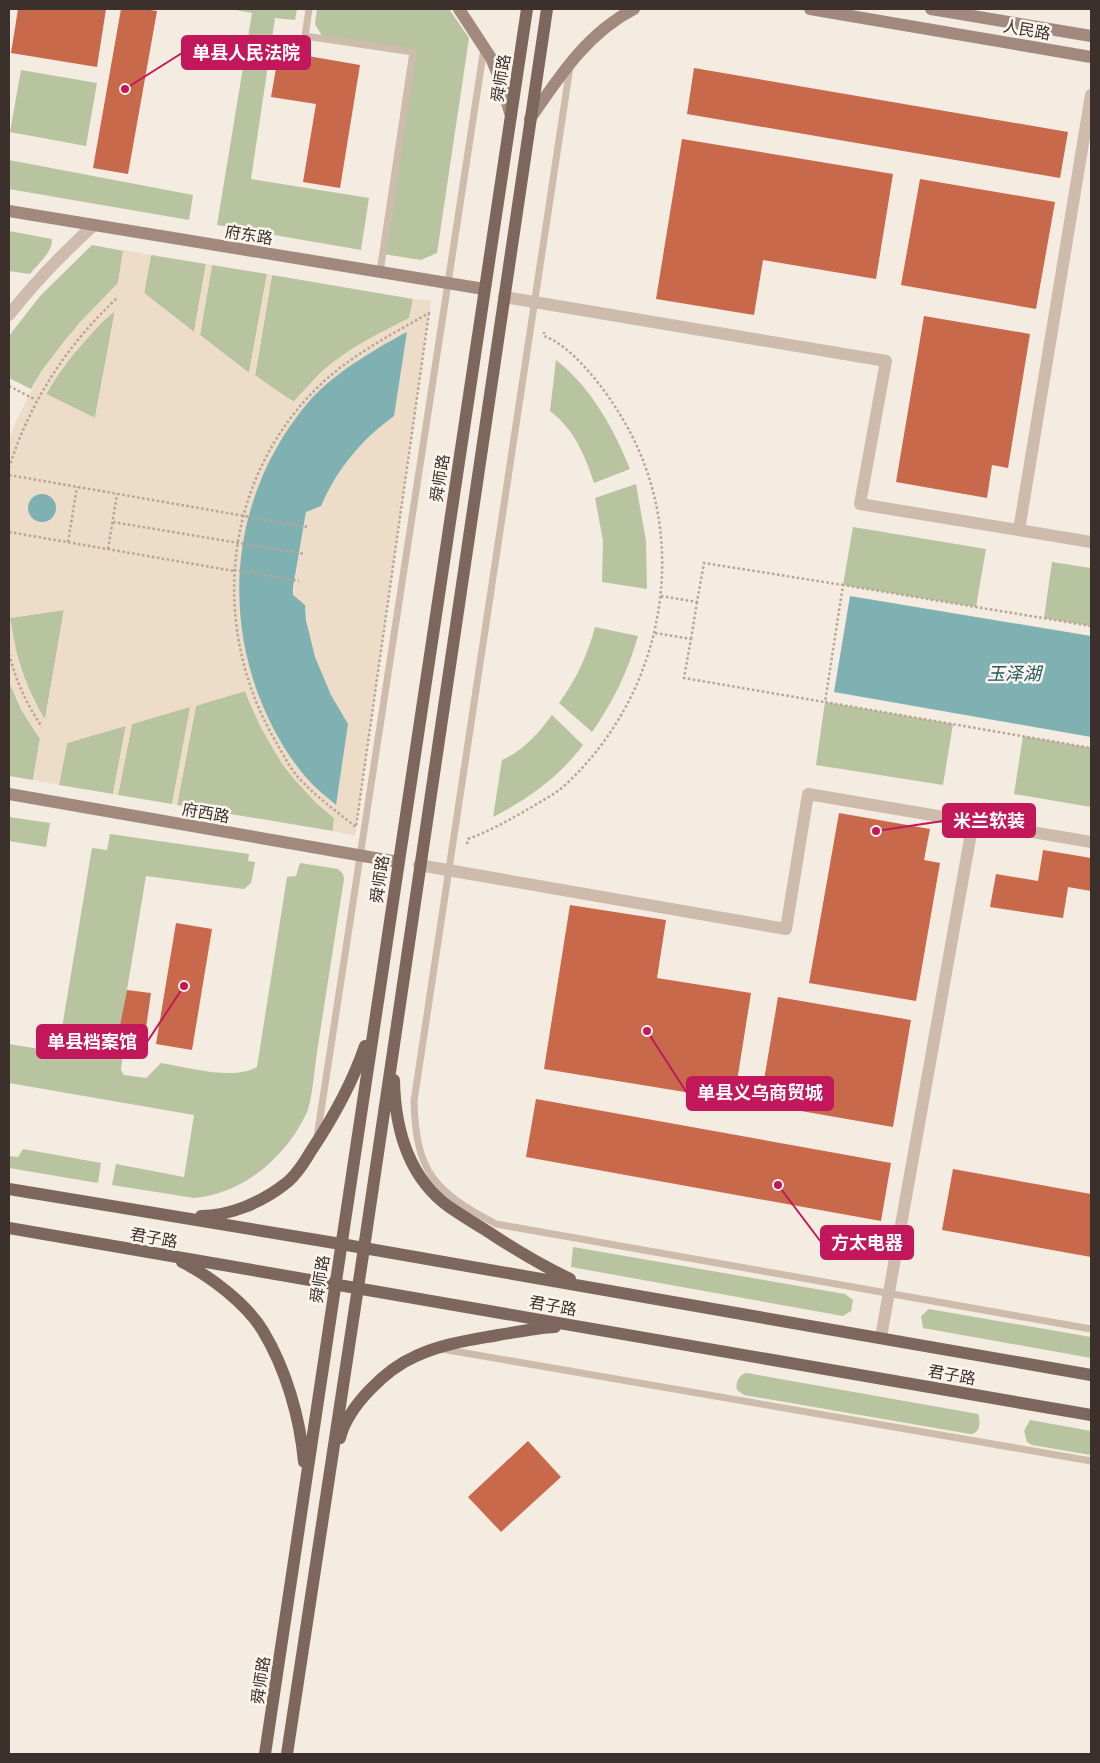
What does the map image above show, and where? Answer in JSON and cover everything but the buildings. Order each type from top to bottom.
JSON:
[{"type":"main road","name":"舜师路","points":[[265,1754],[484,290],[528,9]]},
{"type":"main road","points":[[287,1754],[364,1248],[419,865],[547,9]]},
{"type":"main road","points":[[171,1216],[222,1215],[266,1197],[286,1184],[302,1166],[331,1120],[356,1072],[374,1020]]},
{"type":"main road","points":[[392,1051],[397,1118],[404,1144],[415,1169],[433,1186],[448,1206],[522,1254],[584,1286]]},
{"type":"main road","name":"君子路","points":[[9,1189],[341,1244],[1091,1375]]},
{"type":"main road","name":"君子路","points":[[9,1228],[1091,1415]]},
{"type":"main road","points":[[169,1256],[194,1268],[227,1292],[263,1331],[290,1392],[303,1447],[306,1483]]},
{"type":"main road","points":[[328,1484],[342,1431],[356,1407],[396,1367],[416,1356],[437,1348],[467,1341],[544,1327],[576,1326]]},
{"type":"street","points":[[459,9],[491,58],[501,82],[511,116]]},
{"type":"street","points":[[530,120],[571,62],[602,29],[634,9]]},
{"type":"street","name":"人民路","points":[[810,9],[1091,57]]},
{"type":"street","name":"人民路","points":[[931,9],[1091,36]]},
{"type":"street","points":[[1019,530],[1091,95]]},
{"type":"street","name":"府东路","points":[[9,211],[484,290]]},
{"type":"street","points":[[9,316],[27,292],[67,248],[94,225]]},
{"type":"street","points":[[504,297],[886,361],[860,504],[1091,542]]},
{"type":"street","name":"府西路","points":[[9,794],[398,862]]},
{"type":"street","points":[[419,865],[786,929],[808,794],[1091,842]]},
{"type":"street","points":[[882,1337],[973,822]]},
{"type":"lane","points":[[309,9],[305,36],[413,52],[380,272]]},
{"type":"lane","points":[[316,1144],[484,47]]},
{"type":"lane","points":[[571,62],[414,1101],[418,1147],[433,1186],[496,1224],[1091,1329]]},
{"type":"lane","points":[[437,1348],[1091,1461]]},
{"type":"path","points":[[9,468],[19,437],[37,400],[69,350],[95,319],[118,297]]},
{"type":"path","points":[[429,313],[356,827],[314,793],[298,777],[265,725],[249,685],[239,645],[235,615],[235,571],[239,542],[244,516],[254,484],[283,428],[324,381],[354,357],[429,313]]},
{"type":"path","points":[[467,844],[468,839],[490,830],[562,788],[590,760],[625,708],[642,674],[655,633],[661,596],[663,554],[658,516],[651,484],[638,449],[611,400],[579,361],[564,347],[544,336],[544,332]]},
{"type":"path","points":[[9,386],[37,400]]},
{"type":"path","points":[[9,474],[308,527]]},
{"type":"path","points":[[68,542],[77,486]]},
{"type":"path","points":[[108,549],[117,494]]},
{"type":"path","points":[[113,522],[305,554]]},
{"type":"path","points":[[9,532],[299,581]]},
{"type":"path","points":[[1091,626],[704,563],[684,678],[1091,748]]},
{"type":"path","points":[[825,702],[843,585]]},
{"type":"path","points":[[661,596],[697,602]]},
{"type":"path","points":[[655,633],[691,639]]},
{"type":"path","points":[[9,654],[19,685],[42,728]]},
{"type":"green space","points":[[230,9],[297,9],[295,20],[275,18],[251,179],[369,198],[361,250],[217,225],[252,13]]},
{"type":"green space","points":[[317,9],[449,9],[469,38],[437,253],[421,260],[383,254],[413,52],[324,39],[315,24]]},
{"type":"green space","points":[[21,70],[97,83],[86,146],[10,132]]},
{"type":"green space","points":[[9,160],[193,195],[189,220],[9,189]]},
{"type":"green space","points":[[9,231],[52,239],[48,253],[30,274],[9,271]]},
{"type":"green space","points":[[92,245],[124,251],[118,283],[66,339],[41,372],[31,389],[9,378],[9,336],[40,296]]},
{"type":"green space","points":[[151,255],[206,264],[194,332],[144,293]]},
{"type":"green space","points":[[212,265],[267,274],[249,373],[200,335]]},
{"type":"green space","points":[[272,275],[413,299],[410,318],[371,338],[344,355],[313,380],[294,402],[255,376]]},
{"type":"green space","points":[[115,310],[95,418],[46,394],[77,349]]},
{"type":"green space","points":[[556,360],[569,371],[591,396],[609,424],[630,469],[594,483],[578,443],[566,426],[550,411]]},
{"type":"green space","points":[[636,484],[646,541],[647,589],[602,582],[603,541],[595,498]]},
{"type":"green space","points":[[853,527],[986,549],[976,607],[843,585]]},
{"type":"green space","points":[[1052,562],[1091,568],[1091,626],[1044,618]]},
{"type":"green space","points":[[64,610],[45,720],[22,671],[9,618]]},
{"type":"green space","points":[[595,627],[638,636],[630,662],[619,686],[592,732],[559,703],[581,666]]},
{"type":"green space","points":[[9,682],[22,711],[40,739],[33,780],[9,776]]},
{"type":"green space","points":[[245,691],[261,728],[281,761],[305,791],[334,818],[333,831],[177,805],[196,705]]},
{"type":"green space","points":[[825,702],[953,724],[943,785],[816,765]]},
{"type":"green space","points":[[191,706],[172,804],[118,795],[132,724]]},
{"type":"green space","points":[[552,715],[583,745],[564,767],[542,786],[518,803],[493,817],[502,760],[517,752],[530,741]]},
{"type":"green space","points":[[126,725],[113,794],[59,785],[67,743]]},
{"type":"green space","points":[[1023,736],[1091,748],[1091,807],[1014,794]]},
{"type":"green space","points":[[9,817],[50,823],[46,847],[9,841]]},
{"type":"green space","points":[[110,834],[249,854],[248,861],[255,862],[251,883],[244,889],[146,876],[118,1044],[124,1045],[121,1070],[124,1075],[146,1078],[161,1063],[223,1073],[236,1073],[257,1067],[287,877],[296,876],[300,863],[338,869],[343,874],[344,879],[312,1092],[307,1112],[288,1143],[262,1170],[230,1189],[212,1195],[194,1198],[112,1185],[116,1164],[184,1177],[194,1115],[9,1083],[9,1044],[58,1052],[92,848],[107,850]]},
{"type":"green space","points":[[23,1149],[101,1163],[98,1183],[9,1168],[9,1156],[18,1157]]},
{"type":"green space","points":[[573,1247],[845,1294],[853,1300],[851,1311],[843,1316],[571,1267]]},
{"type":"green space","points":[[929,1309],[1091,1337],[1091,1358],[923,1328],[921,1316]]},
{"type":"green space","points":[[747,1373],[978,1414],[979,1427],[976,1432],[970,1434],[744,1395],[737,1390],[737,1385],[738,1379]]},
{"type":"green space","points":[[1030,1420],[1091,1431],[1091,1455],[1032,1445],[1027,1442],[1024,1431]]},
{"type":"shaded area","points":[[123,250],[151,255],[144,293],[194,332],[206,264],[212,265],[200,335],[249,373],[267,274],[272,275],[255,375],[293,402],[333,362],[367,340],[409,318],[413,299],[431,301],[355,836],[333,831],[334,818],[316,803],[282,764],[261,727],[245,691],[196,706],[177,805],[172,804],[190,707],[132,724],[118,795],[113,794],[126,726],[67,743],[59,785],[33,780],[40,739],[22,711],[9,682],[9,439],[41,372],[79,323],[118,283]],"holes":[[[115,311],[95,418],[46,394],[71,357],[102,322]],[[407,332],[394,415],[355,450],[327,492],[306,512],[293,595],[305,605],[310,640],[315,657],[331,695],[348,724],[335,805],[313,785],[301,770],[279,738],[261,701],[248,662],[239,605],[241,557],[246,529],[259,484],[277,447],[300,413],[313,398],[358,360]],[[64,610],[45,719],[32,698],[19,665],[10,618]]]},
{"type":"water","points":[[407,332],[394,416],[361,445],[343,467],[327,492],[321,506],[306,512],[293,588],[293,595],[305,605],[306,620],[315,657],[331,695],[348,724],[336,805],[313,785],[287,753],[267,716],[257,691],[246,653],[240,614],[240,576],[244,538],[253,501],[268,465],[287,431],[311,399],[356,362]]},
{"type":"water","points":[[42,494],[52,498],[56,508],[52,518],[42,522],[32,518],[28,508],[32,498]]},
{"type":"water","name":"玉泽湖","points":[[850,596],[1091,636],[1091,737],[834,692]]},
{"type":"place","name":"单县人民法院","points":[[125,89]]},
{"type":"place","name":"米兰软装","points":[[876,831]]},
{"type":"place","name":"单县档案馆","points":[[184,986]]},
{"type":"place","name":"单县义乌商贸城","points":[[647,1031]]},
{"type":"place","name":"方太电器","points":[[778,1185]]}]
